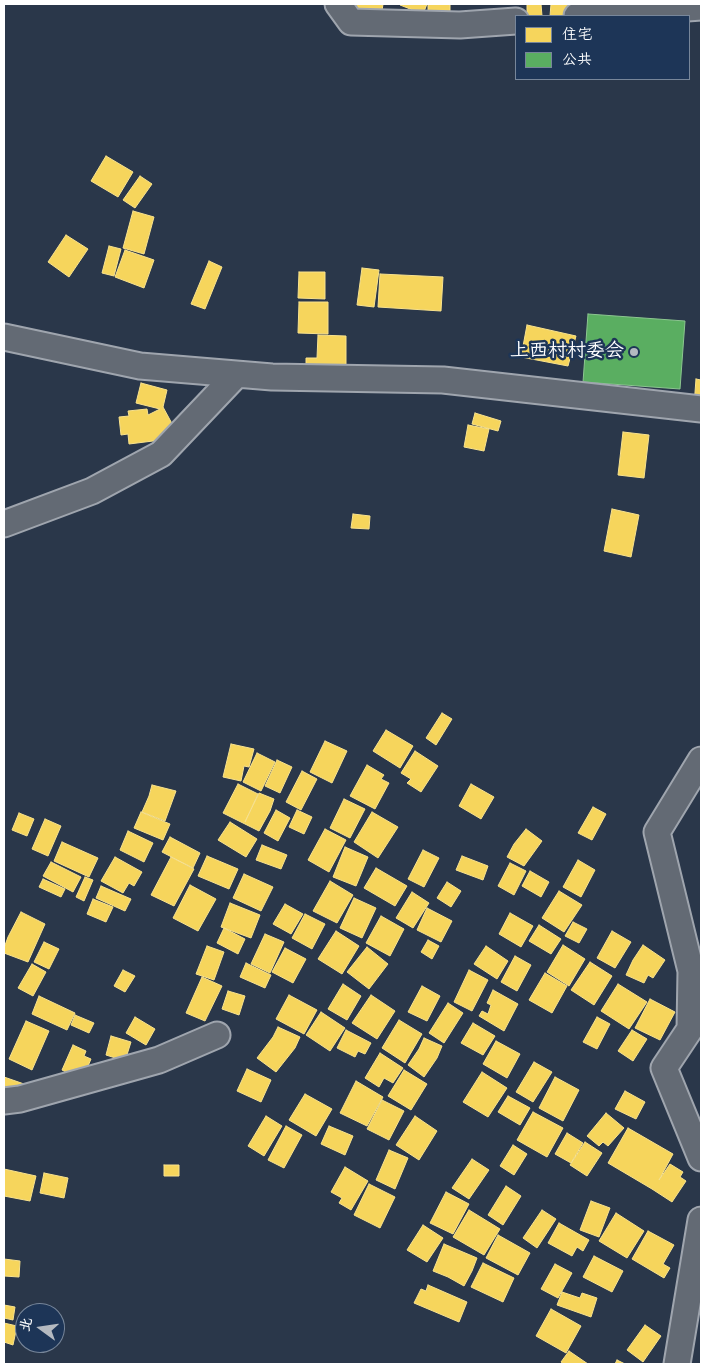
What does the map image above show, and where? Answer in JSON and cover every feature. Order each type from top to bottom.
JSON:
[{"type":"street","points":[[338,4],[352,22],[460,25],[515,21]]},
{"type":"street","points":[[591,15],[701,7]]},
{"type":"street","points":[[4,337],[140,366],[272,377],[443,380],[701,409]]},
{"type":"street","points":[[4,524],[92,491],[161,454],[237,374]]},
{"type":"street","points":[[701,760],[657,832],[691,971],[690,1029],[664,1068],[701,1158]]},
{"type":"street","points":[[4,1101],[20,1099],[159,1060],[217,1035]]},
{"type":"street","points":[[677,1364],[701,1220]]},
{"type":"building: 住宅","points":[[347,4],[383,4],[382,11],[346,8]]},
{"type":"building: 住宅","points":[[401,4],[427,4],[423,14]]},
{"type":"building: 住宅","points":[[428,4],[450,4],[450,24],[428,25]]},
{"type":"building: 住宅","points":[[527,4],[541,4],[542,15],[527,15]]},
{"type":"building: 住宅","points":[[551,4],[569,4],[568,15],[550,15]]},
{"type":"building: 住宅","points":[[106,156],[133,172],[118,197],[91,181]]},
{"type":"building: 住宅","points":[[140,176],[152,184],[135,208],[123,200]]},
{"type":"building: 住宅","points":[[133,211],[154,217],[144,254],[123,248]]},
{"type":"building: 住宅","points":[[66,235],[88,249],[69,277],[48,262]]},
{"type":"building: 住宅","points":[[109,246],[121,249],[114,276],[102,273]]},
{"type":"building: 住宅","points":[[125,250],[154,260],[144,288],[115,277]]},
{"type":"building: 住宅","points":[[209,261],[222,267],[205,309],[191,304]]},
{"type":"building: 住宅","points":[[362,268],[379,270],[374,307],[357,305]]},
{"type":"building: 住宅","points":[[299,272],[325,272],[325,299],[298,298]]},
{"type":"building: 住宅","points":[[380,274],[443,277],[441,311],[378,307]]},
{"type":"building: 住宅","points":[[299,302],[328,302],[328,334],[298,333]]},
{"type":"building: 住宅","points":[[643,324],[679,329],[677,350],[640,344]]},
{"type":"building: 住宅","points":[[527,325],[576,336],[568,366],[521,357]]},
{"type":"building: 住宅","points":[[318,335],[346,336],[346,367],[306,366],[306,358],[317,358]]},
{"type":"building: 住宅","points":[[696,379],[701,380],[701,407],[694,406]]},
{"type":"building: 住宅","points":[[141,383],[167,390],[163,407],[176,431],[161,440],[129,444],[128,434],[121,435],[119,417],[129,416],[128,411],[147,409],[148,415],[160,409],[136,403]]},
{"type":"building: 住宅","points":[[475,413],[501,421],[498,431],[472,424]]},
{"type":"building: 住宅","points":[[468,425],[489,429],[484,451],[464,447]]},
{"type":"building: 住宅","points":[[623,432],[649,435],[644,478],[618,475]]},
{"type":"building: 住宅","points":[[612,509],[639,515],[631,557],[604,551]]},
{"type":"building: 住宅","points":[[353,514],[370,516],[369,529],[351,528]]},
{"type":"building: 住宅","points":[[442,713],[452,719],[436,745],[426,738]]},
{"type":"building: 住宅","points":[[386,730],[413,746],[400,768],[373,751]]},
{"type":"building: 住宅","points":[[325,741],[347,751],[332,783],[310,772]]},
{"type":"building: 住宅","points":[[231,744],[254,749],[249,767],[244,766],[241,781],[223,777]]},
{"type":"building: 住宅","points":[[415,751],[438,766],[421,792],[407,783],[411,779],[401,773]]},
{"type":"building: 住宅","points":[[257,753],[275,762],[261,791],[243,782]]},
{"type":"building: 住宅","points":[[277,760],[292,767],[280,793],[265,786]]},
{"type":"building: 住宅","points":[[367,765],[384,775],[381,779],[389,783],[375,809],[350,796]]},
{"type":"building: 住宅","points":[[302,771],[317,779],[301,810],[286,802]]},
{"type":"building: 住宅","points":[[238,784],[258,794],[245,822],[259,793],[274,799],[259,831],[223,813]]},
{"type":"building: 住宅","points":[[471,784],[494,797],[481,819],[459,806]]},
{"type":"building: 住宅","points":[[152,785],[176,791],[165,821],[142,812]]},
{"type":"building: 住宅","points":[[344,799],[365,809],[350,838],[330,828]]},
{"type":"building: 住宅","points":[[593,807],[606,814],[592,840],[578,833]]},
{"type":"building: 住宅","points":[[276,810],[290,818],[278,841],[264,833]]},
{"type":"building: 住宅","points":[[297,810],[312,817],[304,834],[289,827]]},
{"type":"building: 住宅","points":[[141,812],[170,824],[163,840],[134,828]]},
{"type":"building: 住宅","points":[[372,812],[398,827],[378,858],[354,842]]},
{"type":"building: 住宅","points":[[19,813],[34,819],[27,836],[12,830]]},
{"type":"building: 住宅","points":[[45,819],[61,826],[48,856],[32,849]]},
{"type":"building: 住宅","points":[[230,822],[257,839],[246,857],[218,840]]},
{"type":"building: 住宅","points":[[325,829],[346,840],[329,872],[308,860]]},
{"type":"building: 住宅","points":[[526,829],[542,841],[524,866],[507,857],[514,844]]},
{"type":"building: 住宅","points":[[128,831],[153,843],[144,862],[120,850]]},
{"type":"building: 住宅","points":[[170,837],[200,853],[193,868],[162,852]]},
{"type":"building: 住宅","points":[[62,842],[98,858],[89,877],[54,861]]},
{"type":"building: 住宅","points":[[262,845],[287,855],[281,869],[256,860]]},
{"type":"building: 住宅","points":[[345,847],[368,857],[356,886],[333,877]]},
{"type":"building: 住宅","points":[[423,850],[439,858],[424,887],[408,879]]},
{"type":"building: 住宅","points":[[207,856],[238,869],[229,889],[198,876]]},
{"type":"building: 住宅","points":[[462,856],[488,866],[483,880],[456,870]]},
{"type":"building: 住宅","points":[[115,857],[142,872],[134,886],[129,883],[123,893],[101,881]]},
{"type":"building: 住宅","points":[[171,857],[194,869],[174,906],[151,895]]},
{"type":"building: 住宅","points":[[578,860],[595,870],[581,897],[563,887]]},
{"type":"building: 住宅","points":[[51,862],[81,877],[73,892],[43,876]]},
{"type":"building: 住宅","points":[[510,863],[526,871],[514,895],[498,886]]},
{"type":"building: 住宅","points":[[376,868],[407,886],[395,906],[364,888]]},
{"type":"building: 住宅","points":[[530,871],[549,882],[541,897],[522,886]]},
{"type":"building: 住宅","points":[[244,874],[273,887],[261,911],[233,898]]},
{"type":"building: 住宅","points":[[85,877],[93,880],[84,901],[76,897]]},
{"type":"building: 住宅","points":[[43,879],[65,889],[61,897],[39,887]]},
{"type":"building: 住宅","points":[[330,881],[353,895],[337,923],[313,911]]},
{"type":"building: 住宅","points":[[447,882],[461,891],[451,907],[437,898]]},
{"type":"building: 住宅","points":[[190,885],[216,899],[198,931],[173,918]]},
{"type":"building: 住宅","points":[[101,886],[131,899],[125,911],[96,898]]},
{"type":"building: 住宅","points":[[559,891],[582,905],[564,932],[542,918]]},
{"type":"building: 住宅","points":[[412,892],[429,903],[413,928],[396,918]]},
{"type":"building: 住宅","points":[[354,898],[376,908],[362,938],[340,928]]},
{"type":"building: 住宅","points":[[93,899],[113,907],[106,922],[87,914]]},
{"type":"building: 住宅","points":[[230,903],[260,915],[251,938],[221,927]]},
{"type":"building: 住宅","points":[[285,904],[303,914],[291,934],[273,924]]},
{"type":"building: 住宅","points":[[427,908],[452,921],[441,942],[417,930]]},
{"type":"building: 住宅","points":[[21,912],[45,924],[28,962],[4,953],[8,937]]},
{"type":"building: 住宅","points":[[510,913],[533,926],[521,947],[499,934]]},
{"type":"building: 住宅","points":[[305,914],[325,924],[312,949],[292,938]]},
{"type":"building: 住宅","points":[[381,916],[404,929],[390,956],[366,943]]},
{"type":"building: 住宅","points":[[573,922],[587,929],[579,943],[565,936]]},
{"type":"building: 住宅","points":[[539,925],[561,939],[551,954],[529,941]]},
{"type":"building: 住宅","points":[[224,928],[245,939],[238,954],[217,943]]},
{"type":"building: 住宅","points":[[336,931],[359,946],[342,974],[318,959]]},
{"type":"building: 住宅","points":[[612,931],[631,942],[615,968],[597,958]]},
{"type":"building: 住宅","points":[[265,934],[284,942],[270,973],[251,964]]},
{"type":"building: 住宅","points":[[428,940],[439,946],[432,959],[421,952]]},
{"type":"building: 住宅","points":[[44,942],[59,949],[49,969],[34,962]]},
{"type":"building: 住宅","points":[[563,945],[585,959],[569,986],[547,972]]},
{"type":"building: 住宅","points":[[643,945],[665,960],[653,978],[648,975],[644,983],[626,975]]},
{"type":"building: 住宅","points":[[207,946],[224,952],[214,980],[196,974]]},
{"type":"building: 住宅","points":[[486,946],[508,961],[497,979],[474,964]]},
{"type":"building: 住宅","points":[[367,947],[388,964],[369,989],[347,972]]},
{"type":"building: 住宅","points":[[285,948],[306,959],[293,983],[272,972]]},
{"type":"building: 住宅","points":[[515,956],[531,965],[517,991],[501,982]]},
{"type":"building: 住宅","points":[[590,962],[612,976],[594,1005],[571,990]]},
{"type":"building: 住宅","points":[[246,963],[271,975],[265,988],[240,977]]},
{"type":"building: 住宅","points":[[32,964],[46,972],[33,996],[18,988]]},
{"type":"building: 住宅","points":[[123,970],[135,976],[125,992],[114,986]]},
{"type":"building: 住宅","points":[[469,970],[488,980],[472,1011],[454,1002]]},
{"type":"building: 住宅","points":[[545,973],[567,986],[552,1013],[529,1000]]},
{"type":"building: 住宅","points":[[202,977],[222,986],[205,1021],[186,1013]]},
{"type":"building: 住宅","points":[[343,984],[361,996],[347,1020],[328,1009]]},
{"type":"building: 住宅","points":[[618,984],[647,1002],[629,1029],[601,1011]]},
{"type":"building: 住宅","points":[[422,986],[440,996],[427,1021],[408,1012]]},
{"type":"building: 住宅","points":[[493,990],[518,1004],[504,1031],[479,1016],[482,1011],[488,1014],[491,1005],[487,1003]]},
{"type":"building: 住宅","points":[[228,991],[245,996],[239,1015],[222,1009]]},
{"type":"building: 住宅","points":[[289,995],[317,1010],[304,1034],[276,1019]]},
{"type":"building: 住宅","points":[[371,995],[395,1011],[377,1039],[352,1023]]},
{"type":"building: 住宅","points":[[39,996],[75,1013],[67,1030],[32,1014]]},
{"type":"building: 住宅","points":[[650,999],[675,1012],[660,1040],[635,1028]]},
{"type":"building: 住宅","points":[[448,1003],[463,1013],[444,1043],[429,1033]]},
{"type":"building: 住宅","points":[[321,1012],[345,1028],[330,1051],[306,1035]]},
{"type":"building: 住宅","points":[[75,1015],[94,1023],[89,1033],[71,1025]]},
{"type":"building: 住宅","points":[[135,1017],[155,1029],[146,1045],[126,1033]]},
{"type":"building: 住宅","points":[[597,1017],[610,1024],[597,1049],[583,1042]]},
{"type":"building: 住宅","points":[[399,1020],[422,1034],[405,1063],[382,1048]]},
{"type":"building: 住宅","points":[[26,1021],[49,1031],[32,1070],[9,1059]]},
{"type":"building: 住宅","points":[[473,1023],[495,1036],[483,1055],[461,1043]]},
{"type":"building: 住宅","points":[[278,1027],[300,1037],[295,1048],[276,1072],[257,1058]]},
{"type":"building: 住宅","points":[[346,1030],[371,1043],[365,1054],[358,1051],[355,1057],[337,1048]]},
{"type":"building: 住宅","points":[[632,1030],[647,1039],[633,1061],[618,1051]]},
{"type":"building: 住宅","points":[[111,1036],[131,1042],[125,1061],[106,1055]]},
{"type":"building: 住宅","points":[[424,1038],[442,1046],[437,1058],[424,1077],[408,1065]]},
{"type":"building: 住宅","points":[[496,1041],[520,1054],[507,1078],[483,1064]]},
{"type":"building: 住宅","points":[[73,1045],[86,1051],[84,1056],[91,1059],[82,1080],[62,1070]]},
{"type":"building: 住宅","points":[[380,1053],[403,1068],[393,1083],[384,1078],[379,1087],[365,1078]]},
{"type":"building: 住宅","points":[[534,1062],[552,1072],[533,1102],[516,1092]]},
{"type":"building: 住宅","points":[[247,1069],[271,1080],[261,1102],[237,1091]]},
{"type":"building: 住宅","points":[[404,1070],[427,1084],[411,1110],[388,1096]]},
{"type":"building: 住宅","points":[[482,1072],[507,1088],[488,1117],[463,1102]]},
{"type":"building: 住宅","points":[[4,1077],[27,1085],[4,1099]]},
{"type":"building: 住宅","points":[[555,1077],[579,1090],[563,1121],[539,1108]]},
{"type":"building: 住宅","points":[[356,1081],[383,1097],[367,1126],[340,1113]]},
{"type":"building: 住宅","points":[[625,1091],[645,1102],[636,1119],[615,1109]]},
{"type":"building: 住宅","points":[[305,1094],[332,1109],[316,1136],[289,1120]]},
{"type":"building: 住宅","points":[[508,1096],[530,1108],[520,1125],[498,1112]]},
{"type":"building: 住宅","points":[[382,1100],[404,1111],[389,1140],[367,1129]]},
{"type":"building: 住宅","points":[[533,1112],[563,1128],[547,1157],[517,1140]]},
{"type":"building: 住宅","points":[[606,1113],[624,1128],[608,1146],[603,1142],[599,1146],[587,1136]]},
{"type":"building: 住宅","points":[[266,1116],[282,1126],[264,1156],[248,1146]]},
{"type":"building: 住宅","points":[[415,1116],[437,1131],[419,1160],[396,1145]]},
{"type":"building: 住宅","points":[[286,1126],[302,1135],[284,1168],[268,1160]]},
{"type":"building: 住宅","points":[[329,1126],[353,1136],[345,1155],[321,1144]]},
{"type":"building: 住宅","points":[[628,1128],[673,1154],[659,1180],[670,1164],[683,1172],[680,1177],[686,1181],[672,1202],[608,1163]]},
{"type":"building: 住宅","points":[[567,1133],[583,1143],[571,1163],[555,1154]]},
{"type":"building: 住宅","points":[[585,1142],[602,1153],[587,1176],[570,1165]]},
{"type":"building: 住宅","points":[[513,1145],[527,1154],[514,1175],[500,1166]]},
{"type":"building: 住宅","points":[[389,1150],[408,1158],[395,1189],[376,1180]]},
{"type":"building: 住宅","points":[[472,1159],[489,1170],[469,1199],[452,1188]]},
{"type":"building: 住宅","points":[[164,1165],[179,1165],[179,1176],[164,1176]]},
{"type":"building: 住宅","points":[[345,1167],[368,1181],[351,1210],[339,1203],[342,1198],[331,1192]]},
{"type":"building: 住宅","points":[[4,1169],[36,1176],[30,1201],[4,1196]]},
{"type":"building: 住宅","points":[[44,1173],[68,1178],[64,1198],[40,1193]]},
{"type":"building: 住宅","points":[[369,1184],[395,1197],[380,1228],[354,1215]]},
{"type":"building: 住宅","points":[[506,1186],[521,1196],[503,1225],[488,1215]]},
{"type":"building: 住宅","points":[[446,1192],[469,1204],[453,1234],[430,1223]]},
{"type":"building: 住宅","points":[[591,1201],[610,1208],[599,1237],[580,1230]]},
{"type":"building: 住宅","points":[[469,1210],[500,1229],[484,1255],[453,1237]]},
{"type":"building: 住宅","points":[[542,1210],[556,1219],[537,1248],[523,1238]]},
{"type":"building: 住宅","points":[[616,1213],[644,1231],[627,1258],[599,1241]]},
{"type":"building: 住宅","points":[[559,1223],[589,1240],[583,1251],[577,1247],[572,1256],[548,1243]]},
{"type":"building: 住宅","points":[[423,1225],[443,1238],[427,1262],[407,1250]]},
{"type":"building: 住宅","points":[[648,1231],[674,1245],[663,1264],[670,1268],[664,1278],[632,1259]]},
{"type":"building: 住宅","points":[[498,1235],[530,1253],[518,1275],[486,1258]]},
{"type":"building: 住宅","points":[[444,1244],[477,1258],[464,1286],[433,1271]]},
{"type":"building: 住宅","points":[[594,1256],[623,1271],[612,1292],[583,1277]]},
{"type":"building: 住宅","points":[[4,1259],[20,1261],[19,1277],[4,1276]]},
{"type":"building: 住宅","points":[[483,1263],[514,1278],[503,1302],[471,1287]]},
{"type":"building: 住宅","points":[[555,1264],[572,1273],[558,1298],[541,1289]]},
{"type":"building: 住宅","points":[[428,1285],[467,1302],[459,1322],[414,1303],[421,1289],[426,1291]]},
{"type":"building: 住宅","points":[[562,1292],[580,1298],[582,1293],[597,1298],[591,1317],[557,1305]]},
{"type":"building: 住宅","points":[[4,1305],[15,1307],[13,1320],[4,1318]]},
{"type":"building: 住宅","points":[[551,1309],[581,1326],[566,1353],[536,1336]]},
{"type":"building: 住宅","points":[[4,1323],[15,1326],[13,1345],[4,1342]]},
{"type":"building: 住宅","points":[[645,1325],[661,1336],[643,1362],[627,1350]]},
{"type":"building: 住宅","points":[[569,1351],[588,1364],[564,1364],[561,1362]]},
{"type":"building: 住宅","points":[[617,1360],[625,1364],[615,1364]]},
{"type":"building: 公共","name":"上西村村委会","points":[[588,314],[685,321],[680,389],[583,382]]},
{"type":"place","name":"上西村村委会","points":[[634,352]]}]
